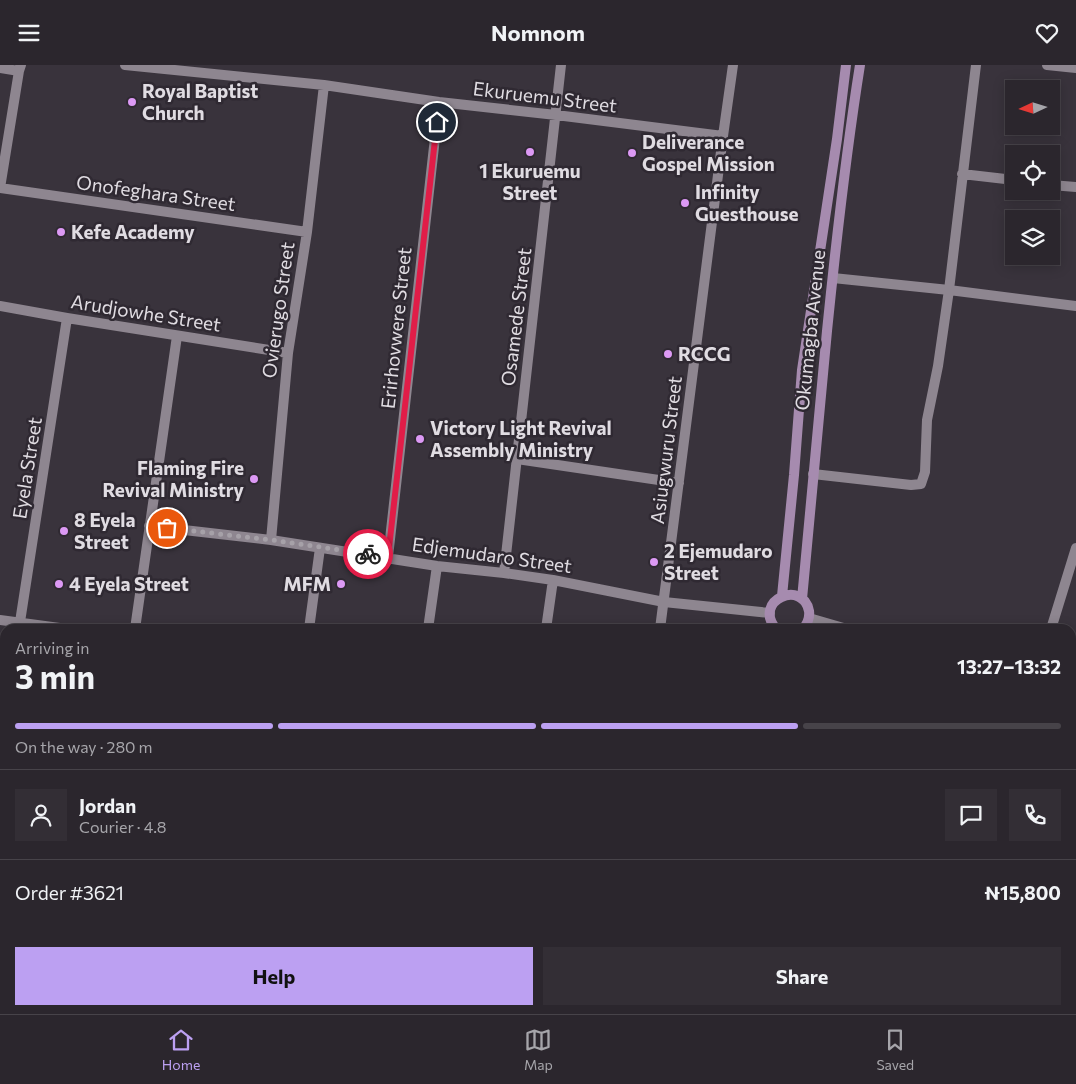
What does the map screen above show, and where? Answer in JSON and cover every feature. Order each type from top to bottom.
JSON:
[{"type":"main road","name":"Okumagba Avenue","points":[[782,596],[802,370],[837,139],[846,65]]},
{"type":"main road","name":"Okumagba Avenue","points":[[802,599],[813,474],[849,130],[860,65]]},
{"type":"main road","points":[[772,624],[770,613],[774,603],[782,596],[792,595],[802,599],[808,607],[809,618],[807,624]]},
{"type":"street","name":"Ekuruemu Street","points":[[125,65],[324,85],[439,102],[723,136]]},
{"type":"street","name":"Osamede Street","points":[[504,573],[562,65]]},
{"type":"street","name":"Asiugwuru Street","points":[[661,624],[733,65]]},
{"type":"street","points":[[813,474],[911,485],[921,483],[925,472],[927,420],[938,366],[949,290],[976,65]]},
{"type":"street","points":[[1047,65],[1076,68]]},
{"type":"street","points":[[0,68],[20,68],[0,188]]},
{"type":"street","name":"Ovierugo Street","points":[[272,540],[288,353],[307,232],[324,85]]},
{"type":"street","name":"Erirhovwere Street","points":[[388,557],[439,102]]},
{"type":"street","points":[[962,174],[1005,179]]},
{"type":"street","points":[[1060,186],[1076,187]]},
{"type":"street","name":"Onofeghara Street","points":[[0,188],[307,232]]},
{"type":"street","points":[[833,278],[1076,306]]},
{"type":"street","name":"Arudjowhe Street","points":[[0,306],[288,353]]},
{"type":"street","name":"Eyela Street","points":[[20,622],[67,318]]},
{"type":"street","points":[[136,624],[177,335]]},
{"type":"street","points":[[517,459],[679,483]]},
{"type":"street","name":"Edjemudaro Street","points":[[149,526],[272,540],[437,566],[553,580],[664,602],[770,613]]},
{"type":"street","points":[[310,624],[320,548]]},
{"type":"street","points":[[1053,624],[1074,562],[1076,548]]},
{"type":"street","points":[[429,624],[437,566]]},
{"type":"street","points":[[547,624],[553,580]]},
{"type":"street","points":[[809,618],[830,624]]},
{"type":"street","points":[[0,620],[33,624]]},
{"type":"way so far","points":[[167,528],[272,540],[368,554]]},
{"type":"place","name":"Royal Baptist Church","points":[[132,102]]},
{"type":"place","name":"1 Ekuruemu Street","points":[[530,152]]},
{"type":"place","name":"Deliverance Gospel Mission","points":[[632,153]]},
{"type":"place","name":"Infinity Guesthouse","points":[[685,203]]},
{"type":"place","name":"Kefe Academy","points":[[61,232]]},
{"type":"place","name":"RCCG","points":[[668,354]]},
{"type":"place","name":"Victory Light Revival Assembly Ministry","points":[[420,439]]},
{"type":"place","name":"Flaming Fire Revival Ministry","points":[[254,479]]},
{"type":"place","name":"8 Eyela Street","points":[[64,531]]},
{"type":"place","name":"2 Ejemudaro Street","points":[[654,562]]},
{"type":"place","name":"4 Eyela Street","points":[[59,584]]},
{"type":"place","name":"MFM","points":[[341,584]]},
{"type":"route","points":[[368,554],[388,557],[437,122]]}]
